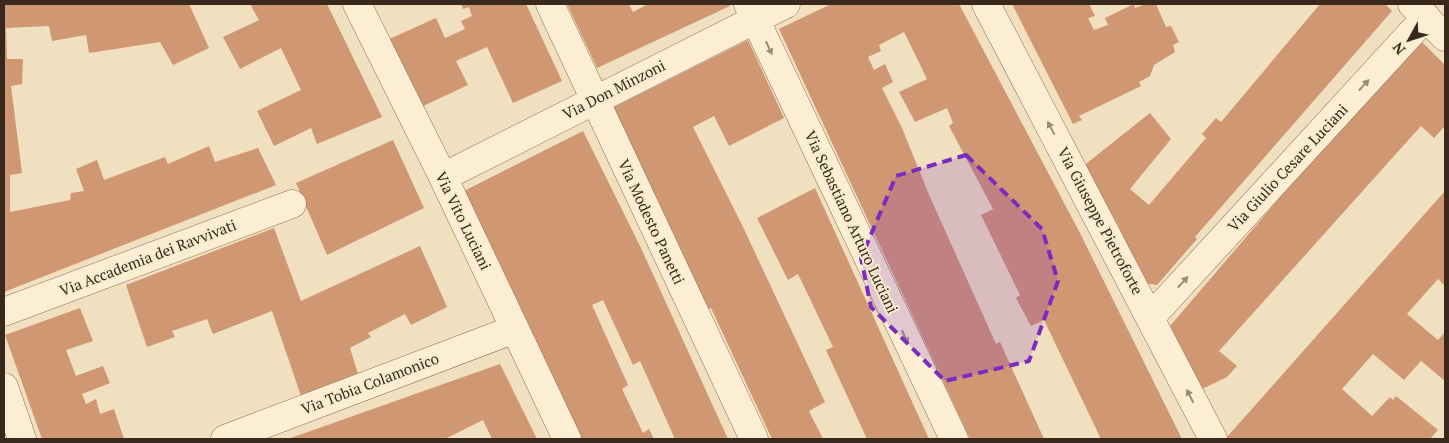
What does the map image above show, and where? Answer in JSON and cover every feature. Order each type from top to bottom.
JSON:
[{"type":"street","name":"Via Vito Luciani","points":[[357,4],[443,177],[567,439]]},
{"type":"street","name":"Via Modesto Panetti","points":[[550,4],[754,439]]},
{"type":"street","name":"Via Don Minzoni","points":[[443,177],[594,100],[752,12],[786,4]]},
{"type":"street","name":"Via Giuseppe Pietroforte","points":[[986,4],[1213,439]]},
{"type":"street","name":"Via Giulio Cesare Luciani","points":[[1150,318],[1419,11]]},
{"type":"street","points":[[1419,11],[1445,37]]},
{"type":"street","name":"Via Sebastiano Arturo Luciani","points":[[752,12],[954,439]]},
{"type":"street","name":"Via Accademia dei Ravvivati","points":[[4,312],[292,204]]},
{"type":"street","name":"Via Tobia Colamonico","points":[[225,439],[515,329]]},
{"type":"street","points":[[4,387],[22,439]]},
{"type":"highlighted area","points":[[966,155],[1042,229],[1058,281],[1029,361],[945,381],[871,307],[861,258],[896,176]]},
{"type":"building","points":[[4,4],[189,4],[209,48],[173,65],[160,42],[89,53],[86,35],[52,41],[49,26],[6,28],[7,59],[23,59],[22,84],[11,86],[22,173],[10,175],[10,212],[70,200],[71,193],[84,191],[76,169],[97,160],[104,180],[165,157],[168,164],[209,146],[215,162],[258,148],[276,185],[4,292]]},
{"type":"building","points":[[250,4],[327,4],[382,117],[317,144],[311,128],[274,146],[257,111],[301,90],[281,48],[240,69],[223,37],[259,20]]},
{"type":"building","points":[[461,4],[526,4],[562,81],[513,103],[487,47],[456,61],[468,85],[421,107],[387,40],[436,18],[445,38],[465,29],[461,21],[472,16],[469,7],[463,9]]},
{"type":"building","points":[[567,4],[629,4],[633,12],[648,4],[728,4],[730,6],[597,68]]},
{"type":"building","points":[[831,4],[959,4],[1081,235],[1182,439],[1101,439],[1044,320],[1031,326],[1016,298],[1020,295],[981,215],[993,209],[949,126],[953,123],[947,108],[915,122],[899,92],[927,79],[904,32],[879,45],[881,51],[868,57],[874,70],[885,64],[893,82],[882,88],[902,128],[930,197],[996,344],[1000,342],[1044,439],[970,439],[779,29]]},
{"type":"building","points":[[1012,4],[1089,4],[1095,16],[1088,18],[1094,30],[1108,25],[1105,18],[1134,4],[1135,8],[1146,4],[1156,4],[1166,27],[1171,26],[1179,42],[1173,45],[1175,52],[1154,65],[1150,76],[1139,82],[1141,86],[1079,116],[1082,120],[1073,124]]},
{"type":"building","points":[[1320,4],[1385,4],[1392,11],[1195,237],[1197,239],[1157,285],[1144,283],[1117,223],[1082,167],[1150,113],[1171,139],[1130,189],[1149,205],[1206,138],[1202,134],[1216,118],[1221,122]]},
{"type":"building","points":[[748,40],[784,118],[729,146],[714,116],[693,127],[743,227],[825,402],[809,411],[823,439],[772,439],[711,308],[705,311],[612,108]]},
{"type":"building","points":[[1421,41],[1445,65],[1445,126],[1434,138],[1421,126],[1219,351],[1237,366],[1227,377],[1202,389],[1170,326],[1412,43]]},
{"type":"building","points":[[583,131],[641,248],[728,439],[675,439],[640,361],[633,365],[603,300],[592,305],[628,385],[622,389],[643,433],[649,429],[654,439],[577,439],[462,192]]},
{"type":"building","points":[[393,140],[424,208],[327,255],[296,183]]},
{"type":"building","points":[[815,188],[929,439],[867,439],[826,350],[833,347],[798,274],[788,280],[757,218]]},
{"type":"building","points":[[1445,191],[1445,286],[1438,279],[1407,314],[1438,340],[1445,332],[1445,381],[1421,361],[1404,380],[1373,354],[1342,389],[1372,416],[1390,397],[1393,400],[1396,396],[1438,430],[1430,439],[1228,439],[1227,437]]},
{"type":"building","points":[[274,228],[301,301],[420,246],[447,307],[411,325],[405,314],[368,333],[371,337],[350,348],[358,374],[301,396],[272,311],[213,334],[207,319],[172,331],[175,337],[147,347],[126,285]]},
{"type":"building","points":[[80,308],[93,341],[66,350],[76,376],[103,366],[110,383],[82,394],[86,404],[96,399],[100,414],[114,409],[124,439],[42,439],[5,335]]},
{"type":"building","points":[[500,364],[537,439],[492,439],[483,420],[445,439],[288,439]]}]
